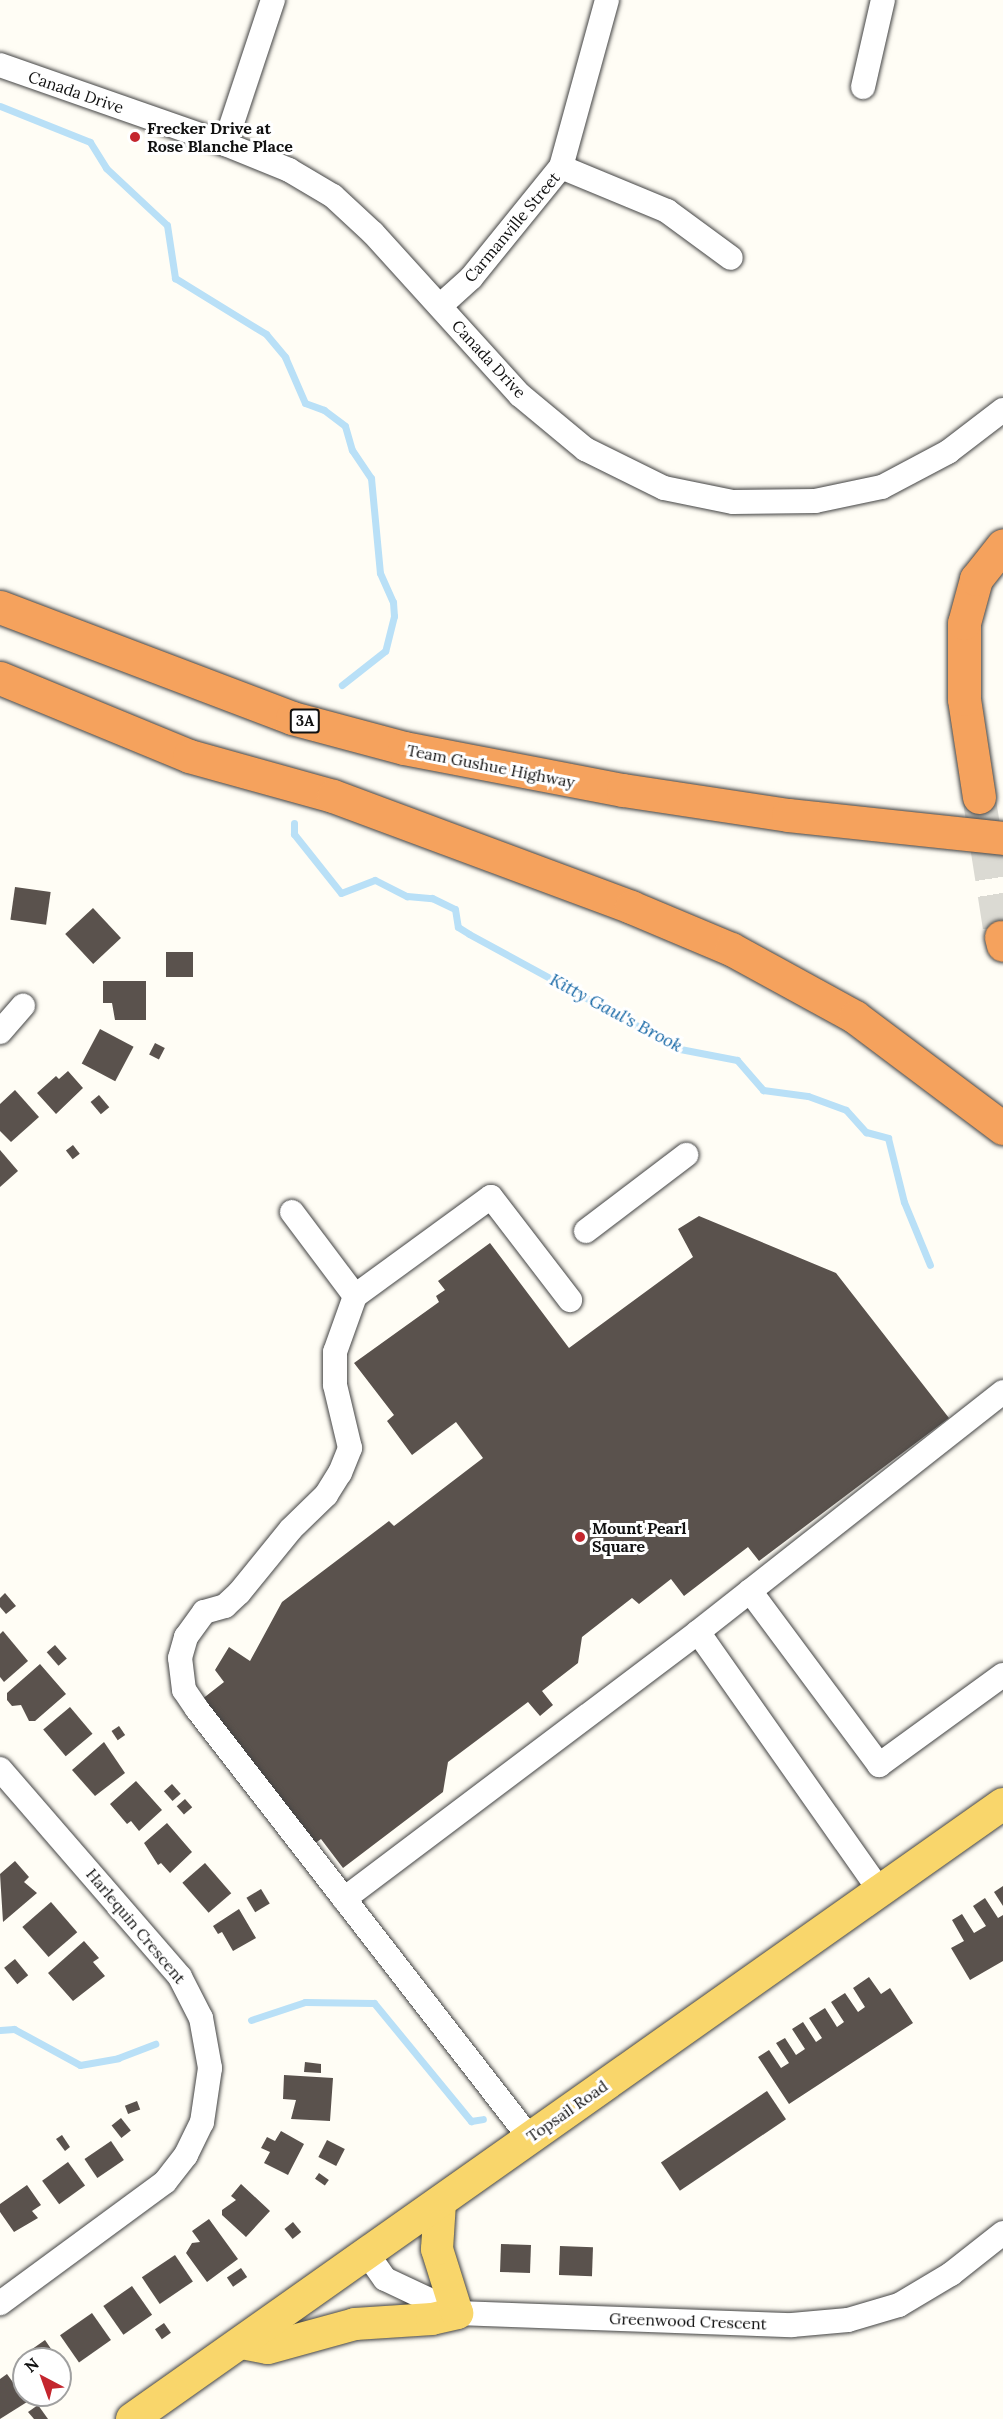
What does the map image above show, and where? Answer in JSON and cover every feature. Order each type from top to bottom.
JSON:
[{"type":"highway","points":[[979,797],[964,699],[964,623],[976,579],[1003,545]]},
{"type":"highway","name":"Team Gushue Highway","points":[[0,607],[292,718],[416,751],[623,790],[788,815],[1003,838]]},
{"type":"highway","points":[[0,678],[189,756],[333,796],[631,907],[731,949],[855,1017],[1003,1128]]},
{"type":"main road","name":"Topsail Road","points":[[132,2419],[368,2255],[529,2137],[881,1892],[1003,1804]]},
{"type":"main road","points":[[242,2343],[268,2348],[355,2324],[432,2319],[457,2313],[437,2248],[440,2202]]},
{"type":"street","points":[[225,144],[273,0]]},
{"type":"street","name":"Carmanville Street","points":[[440,306],[471,279],[561,167],[607,0]]},
{"type":"street","points":[[863,87],[883,0]]},
{"type":"street","name":"Canada Drive","points":[[0,65],[225,144],[289,170],[333,196],[440,306],[520,395],[585,449],[664,488],[733,502],[815,501],[882,487],[948,452],[1003,410]]},
{"type":"street","points":[[561,167],[667,211],[731,258]]},
{"type":"street","points":[[0,1032],[23,1006]]},
{"type":"street","points":[[586,1231],[686,1155]]},
{"type":"street","points":[[529,2137],[190,1700],[179,1669],[182,1647],[204,1612],[225,1606],[239,1593],[291,1529],[326,1495],[340,1473],[350,1448],[335,1385],[335,1352],[356,1296],[491,1197],[570,1300]]},
{"type":"street","points":[[292,1212],[356,1296]]},
{"type":"street","points":[[344,1899],[750,1592],[1003,1392]]},
{"type":"street","points":[[750,1592],[879,1766],[1003,1675]]},
{"type":"street","points":[[698,1632],[881,1892]]},
{"type":"street","name":"Harlequin Crescent","points":[[0,1769],[180,1977],[201,2018],[210,2068],[202,2122],[186,2155],[165,2182],[0,2303]]},
{"type":"street","name":"Greenwood Crescent","points":[[368,2255],[385,2279],[457,2313],[792,2325],[848,2320],[899,2305],[951,2274],[1003,2233]]},
{"type":"building","points":[[15,887],[51,892],[46,925],[10,920]]},
{"type":"building","points":[[93,908],[121,938],[93,964],[65,934]]},
{"type":"building","points":[[166,952],[193,952],[193,977],[166,977]]},
{"type":"building","points":[[103,981],[146,981],[146,1020],[115,1020],[112,1003],[103,1003]]},
{"type":"building","points":[[100,1029],[134,1047],[115,1081],[82,1063]]},
{"type":"building","points":[[155,1043],[165,1048],[159,1060],[149,1055]]},
{"type":"building","points":[[68,1071],[83,1088],[56,1114],[37,1093],[56,1076],[59,1079]]},
{"type":"building","points":[[15,1090],[39,1117],[11,1142],[0,1131],[0,1104]]},
{"type":"building","points":[[99,1095],[109,1107],[101,1114],[91,1102]]},
{"type":"building","points":[[73,1145],[80,1154],[73,1159],[66,1151]]},
{"type":"building","points":[[0,1150],[18,1171],[0,1187]]},
{"type":"building","name":"Mount Pearl Square","points":[[699,1216],[836,1273],[949,1418],[759,1561],[748,1547],[684,1596],[671,1579],[639,1604],[632,1598],[582,1637],[578,1663],[542,1691],[553,1705],[540,1716],[528,1702],[448,1762],[443,1792],[343,1868],[321,1839],[307,1849],[201,1700],[224,1682],[215,1670],[229,1647],[250,1661],[282,1602],[389,1521],[394,1526],[483,1458],[456,1422],[412,1455],[387,1421],[394,1415],[354,1363],[439,1302],[436,1296],[445,1290],[438,1281],[490,1243],[569,1348],[693,1257],[678,1229]]},
{"type":"building","points":[[5,1593],[16,1606],[6,1614],[0,1607],[0,1598]]},
{"type":"building","points":[[3,1631],[28,1661],[4,1682],[0,1677],[0,1634]]},
{"type":"building","points":[[55,1645],[67,1659],[59,1666],[47,1652]]},
{"type":"building","points":[[40,1664],[66,1694],[35,1721],[29,1721],[21,1705],[12,1706],[7,1700],[7,1693]]},
{"type":"building","points":[[70,1707],[92,1734],[66,1756],[43,1729]]},
{"type":"building","points":[[119,1726],[125,1735],[118,1740],[112,1731]]},
{"type":"building","points":[[104,1742],[125,1773],[95,1796],[72,1770]]},
{"type":"building","points":[[136,1781],[162,1810],[139,1831],[131,1821],[127,1824],[110,1804]]},
{"type":"building","points":[[172,1784],[181,1794],[173,1801],[164,1791]]},
{"type":"building","points":[[185,1799],[192,1807],[184,1815],[177,1806]]},
{"type":"building","points":[[167,1823],[192,1852],[170,1873],[161,1863],[158,1865],[144,1843]]},
{"type":"building","points":[[15,1861],[29,1877],[24,1882],[37,1893],[3,1922],[0,1874]]},
{"type":"building","points":[[205,1863],[231,1893],[209,1913],[182,1883]]},
{"type":"building","points":[[1003,1886],[1003,1906],[994,1892]]},
{"type":"building","points":[[261,1889],[270,1904],[255,1912],[246,1898]]},
{"type":"building","points":[[985,1898],[998,1918],[1003,1915],[1003,1961],[970,1980],[951,1948],[964,1941],[952,1920],[962,1914],[974,1933],[986,1926],[973,1906]]},
{"type":"building","points":[[51,1902],[77,1932],[49,1957],[22,1927]]},
{"type":"building","points":[[239,1909],[256,1938],[233,1951],[222,1932],[218,1934],[213,1926]]},
{"type":"building","points":[[84,1941],[99,1958],[93,1962],[105,1976],[73,2001],[48,1973]]},
{"type":"building","points":[[15,1959],[28,1975],[17,1984],[4,1968]]},
{"type":"building","points":[[869,1977],[881,1994],[890,1988],[913,2023],[789,2104],[758,2057],[769,2050],[781,2068],[789,2063],[776,2043],[785,2038],[796,2055],[805,2049],[792,2029],[803,2022],[816,2042],[822,2038],[809,2018],[825,2008],[837,2027],[844,2022],[831,2002],[845,1993],[858,2012],[865,2007],[853,1988]]},
{"type":"building","points":[[305,2062],[321,2064],[321,2073],[304,2072]]},
{"type":"building","points":[[284,2075],[333,2078],[330,2121],[291,2119],[296,2100],[283,2099]]},
{"type":"building","points":[[767,2091],[786,2119],[680,2191],[661,2163]]},
{"type":"building","points":[[137,2101],[140,2109],[128,2114],[125,2106]]},
{"type":"building","points":[[121,2118],[131,2131],[121,2138],[112,2125]]},
{"type":"building","points":[[281,2131],[304,2144],[288,2175],[264,2163],[270,2152],[261,2148],[267,2137],[275,2141]]},
{"type":"building","points":[[62,2135],[70,2147],[65,2151],[56,2139]]},
{"type":"building","points":[[327,2140],[345,2149],[336,2166],[318,2157]]},
{"type":"building","points":[[111,2141],[124,2160],[97,2178],[84,2159]]},
{"type":"building","points":[[68,2162],[85,2185],[59,2204],[42,2181]]},
{"type":"building","points":[[319,2173],[329,2180],[325,2186],[315,2179]]},
{"type":"building","points":[[241,2184],[270,2211],[246,2237],[222,2215],[222,2210],[236,2200],[231,2196]]},
{"type":"building","points":[[27,2185],[41,2205],[32,2211],[38,2218],[14,2232],[0,2212],[0,2204]]},
{"type":"building","points":[[209,2219],[238,2259],[207,2282],[186,2253],[192,2243],[200,2242],[192,2231]]},
{"type":"building","points":[[293,2222],[301,2232],[293,2239],[284,2229]]},
{"type":"building","points":[[501,2244],[531,2245],[530,2273],[500,2272]]},
{"type":"building","points":[[560,2246],[593,2247],[592,2276],[559,2275]]},
{"type":"building","points":[[175,2255],[193,2282],[160,2304],[142,2277]]},
{"type":"building","points":[[241,2268],[247,2277],[233,2287],[227,2278]]},
{"type":"building","points":[[132,2286],[152,2315],[123,2335],[103,2306]]},
{"type":"building","points":[[92,2313],[111,2340],[79,2362],[72,2352],[72,2347],[68,2347],[60,2335]]},
{"type":"building","points":[[164,2323],[171,2333],[162,2339],[155,2329]]},
{"type":"building","points":[[45,2340],[50,2347],[35,2347]]},
{"type":"building","points":[[7,2374],[12,2381],[12,2407],[19,2407],[0,2419],[0,2379]]},
{"type":"building","points":[[39,2407],[48,2419],[34,2419],[28,2412]]},
{"type":"waterway","name":"Kitty Gaul's Brook","points":[[0,106],[90,142],[106,168],[167,225],[175,278],[266,334],[285,357],[305,403],[324,410],[345,426],[352,450],[371,478],[380,573],[393,602],[394,616],[385,651],[342,685]]},
{"type":"waterway","name":"Kitty Gaul's Brook","points":[[294,823],[294,834],[341,893],[375,880],[407,896],[432,898],[455,909],[458,927],[469,934],[680,1049],[737,1060],[763,1090],[808,1096],[846,1110],[866,1132],[888,1138],[904,1202],[930,1265]]},
{"type":"waterway","points":[[251,2020],[305,2002],[374,2003],[471,2121],[483,2119]]},
{"type":"waterway","points":[[0,2030],[14,2029],[80,2065],[118,2058],[155,2044]]},
{"type":"tunnel","points":[[979,797],[1001,937]]},
{"type":"place","name":"Frecker Drive at Rose Blanche Place","points":[[135,137]]},
{"type":"place","name":"Mount Pearl Square","points":[[580,1537]]}]
